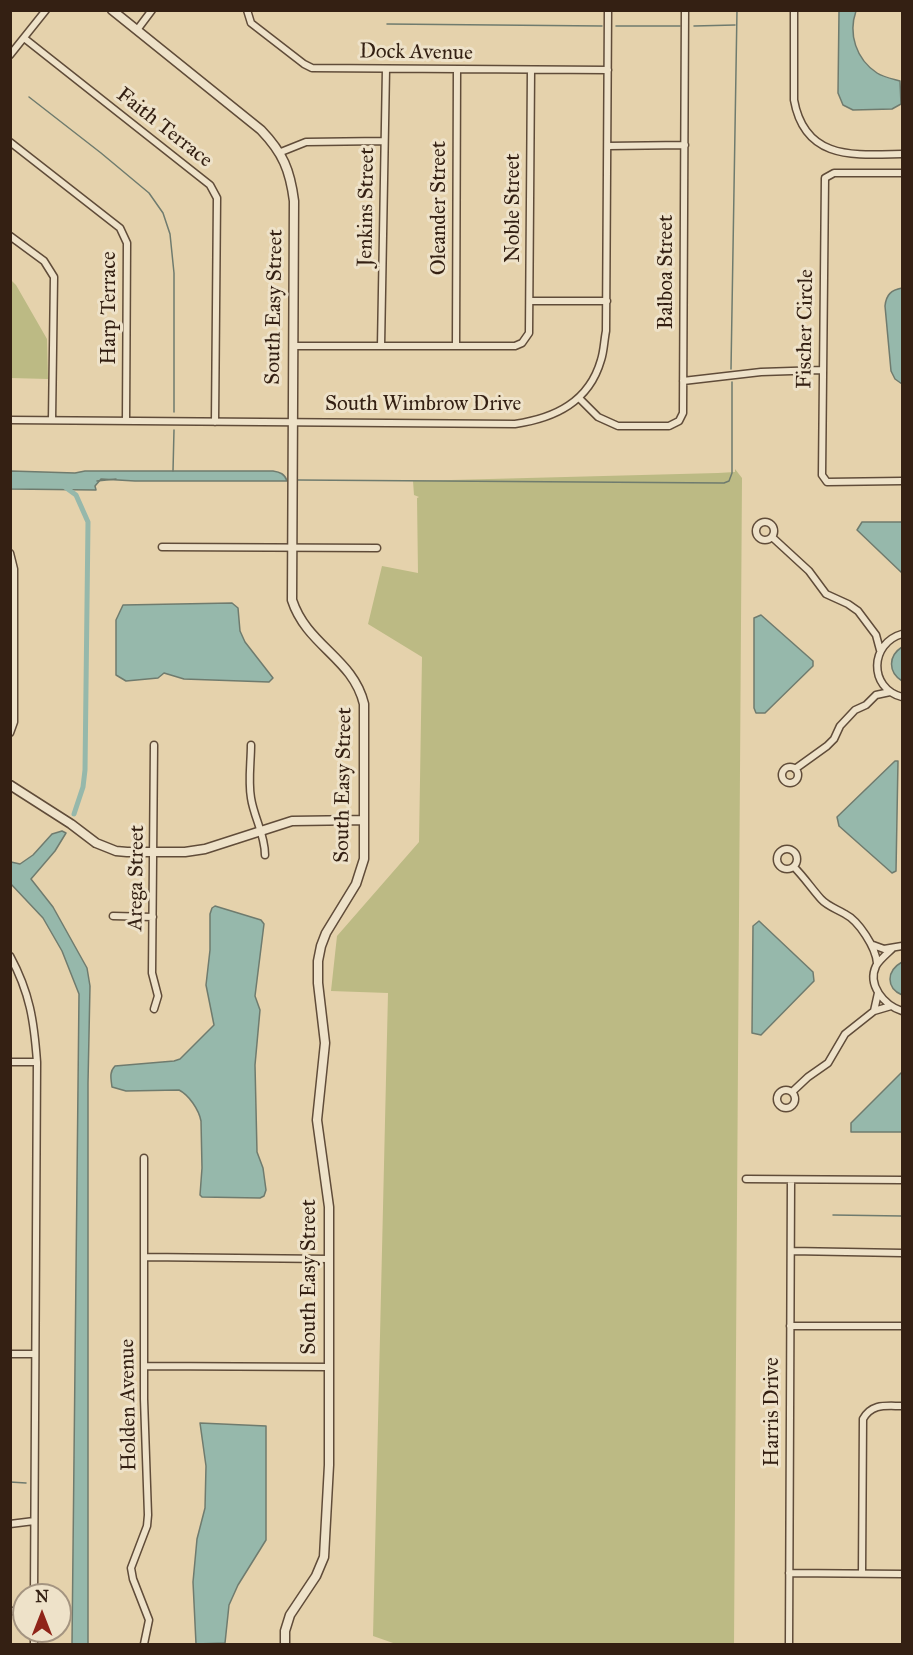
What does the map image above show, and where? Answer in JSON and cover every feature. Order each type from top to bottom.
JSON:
[{"type":"street","points":[[10,55],[46,10]]},
{"type":"street","name":"South Easy Street","points":[[111,10],[261,130],[280,152],[292,183],[294,201],[292,600],[304,627],[356,681],[364,704],[364,859],[356,884],[326,933],[318,961],[318,983],[325,1043],[317,1120],[328,1191],[329,1259],[328,1464],[324,1557],[316,1576],[290,1615],[285,1630],[285,1644]]},
{"type":"street","points":[[137,30],[152,10]]},
{"type":"street","name":"Dock Avenue","points":[[247,10],[252,23],[309,67],[319,69],[608,70]]},
{"type":"street","name":"South Wimbrow Drive","points":[[10,420],[516,424],[541,420],[562,410],[579,398],[595,375],[601,360],[606,332],[608,10]]},
{"type":"street","name":"Balboa Street","points":[[579,398],[597,417],[618,426],[669,426],[679,421],[683,413],[685,10]]},
{"type":"street","points":[[795,10],[794,100],[796,110],[808,133],[826,147],[841,153],[903,154]]},
{"type":"street","name":"Faith Terrace","points":[[24,38],[210,185],[217,198],[215,422]]},
{"type":"street","name":"Jenkins Street","points":[[381,346],[386,69]]},
{"type":"street","name":"Oleander Street","points":[[456,346],[457,70]]},
{"type":"street","name":"Noble Street","points":[[456,346],[515,346],[522,343],[529,333],[531,70]]},
{"type":"street","points":[[280,152],[306,142],[384,141]]},
{"type":"street","name":"Harp Terrace","points":[[10,142],[120,228],[127,243],[126,421]]},
{"type":"street","points":[[608,146],[685,145]]},
{"type":"street","name":"Fischer Circle","points":[[903,173],[834,173],[825,178],[822,370],[822,475],[827,483],[903,481]]},
{"type":"street","points":[[10,236],[44,261],[54,277],[52,420]]},
{"type":"street","points":[[530,301],[607,301]]},
{"type":"street","points":[[293,346],[456,346]]},
{"type":"street","points":[[683,381],[761,372],[822,370]]},
{"type":"street","points":[[772,537],[809,571],[826,594],[848,604],[858,612],[876,635],[880,650]]},
{"type":"street","points":[[162,547],[377,548]]},
{"type":"street","points":[[10,553],[14,569],[14,722],[10,733]]},
{"type":"street","points":[[903,633],[891,638],[880,650],[876,666],[881,682],[890,692],[903,697]]},
{"type":"street","points":[[876,635],[891,638]]},
{"type":"street","points":[[795,769],[834,739],[847,717],[866,705],[876,695],[881,682]]},
{"type":"street","points":[[876,695],[890,692]]},
{"type":"street","name":"Arega Street","points":[[154,745],[152,973],[158,996],[154,1010]]},
{"type":"street","points":[[251,745],[251,793],[265,842],[265,855]]},
{"type":"street","points":[[10,785],[96,843],[116,851],[185,852],[205,849],[292,821],[364,820]]},
{"type":"street","points":[[794,867],[822,901],[848,915],[872,945],[878,963]]},
{"type":"street","points":[[113,916],[153,917]]},
{"type":"street","points":[[872,945],[884,949],[903,946]]},
{"type":"street","points":[[893,948],[878,963],[874,973],[874,984],[878,993],[891,1006],[903,1011]]},
{"type":"street","points":[[10,956],[22,978],[34,1021],[37,1062],[34,1583]]},
{"type":"street","points":[[874,1011],[878,993]]},
{"type":"street","points":[[792,1092],[828,1063],[845,1034],[874,1011],[891,1006]]},
{"type":"street","points":[[10,1062],[37,1062]]},
{"type":"street","name":"Holden Avenue","points":[[144,1158],[144,1366],[148,1515],[147,1526],[131,1568],[149,1620],[144,1644]]},
{"type":"street","points":[[746,1179],[903,1180]]},
{"type":"street","name":"Harris Drive","points":[[789,1644],[791,1180]]},
{"type":"street","points":[[791,1251],[903,1252]]},
{"type":"street","points":[[144,1257],[329,1259]]},
{"type":"street","points":[[790,1326],[903,1326]]},
{"type":"street","points":[[10,1354],[34,1354]]},
{"type":"street","points":[[144,1366],[329,1367]]},
{"type":"street","points":[[862,1573],[863,1419],[867,1411],[878,1406],[903,1406]]},
{"type":"street","points":[[10,1524],[34,1521]]},
{"type":"street","points":[[789,1573],[903,1574]]},
{"type":"shaded area","points":[[839,11],[856,11],[853,28],[859,53],[877,73],[900,81],[901,104],[892,109],[853,110],[843,105],[838,93]]},
{"type":"shaded area","points":[[11,280],[47,339],[48,379],[11,378]]},
{"type":"shaded area","points":[[902,288],[902,384],[895,379],[891,371],[885,306],[890,294]]},
{"type":"shaded area","points":[[735,469],[742,478],[734,1644],[396,1644],[373,1636],[388,993],[331,991],[337,936],[419,842],[422,657],[368,624],[382,566],[418,573],[417,498],[419,497],[414,495],[413,481],[718,473],[735,472]]},
{"type":"shaded area","points":[[11,471],[75,473],[85,471],[273,471],[282,474],[287,481],[101,479],[95,486],[96,490],[11,489]]},
{"type":"shaded area","points":[[862,522],[902,522],[902,573],[857,530]]},
{"type":"shaded area","points":[[232,603],[238,608],[240,631],[245,642],[273,678],[269,682],[184,679],[164,673],[158,678],[126,681],[116,675],[116,620],[123,605]]},
{"type":"shaded area","points":[[761,615],[813,661],[813,666],[765,713],[756,713],[754,708],[754,618]]},
{"type":"shaded area","points":[[902,647],[902,681],[892,669],[892,659]]},
{"type":"shaded area","points":[[895,761],[898,761],[896,871],[892,873],[839,826],[837,817]]},
{"type":"shaded area","points":[[62,831],[66,833],[55,851],[31,879],[53,907],[87,968],[90,986],[88,1644],[72,1644],[79,994],[62,951],[43,918],[10,883],[11,862],[20,864],[33,855],[52,834]]},
{"type":"shaded area","points":[[215,906],[261,920],[264,924],[255,996],[260,1010],[255,1065],[257,1152],[263,1168],[266,1190],[264,1196],[260,1198],[202,1197],[200,1195],[201,1121],[193,1103],[183,1092],[179,1090],[126,1091],[112,1087],[111,1073],[115,1066],[180,1059],[214,1025],[206,985],[210,950],[210,914]]},
{"type":"shaded area","points":[[759,921],[813,972],[814,981],[761,1035],[752,1033],[753,926]]},
{"type":"shaded area","points":[[902,962],[902,995],[893,988],[890,979],[893,970]]},
{"type":"shaded area","points":[[902,1072],[902,1132],[851,1132],[851,1123]]},
{"type":"shaded area","points":[[200,1423],[266,1426],[266,1540],[238,1585],[229,1605],[225,1643],[196,1644],[193,1582],[197,1539],[205,1508],[206,1466]]},
{"type":"waterway","points":[[731,369],[737,10]]},
{"type":"waterway","points":[[387,24],[602,26]]},
{"type":"waterway","points":[[694,26],[735,25]]},
{"type":"waterway","points":[[616,26],[680,26]]},
{"type":"waterway","points":[[29,97],[149,193],[163,213],[170,234],[174,273],[174,412]]},
{"type":"waterway","points":[[298,480],[724,483],[729,481],[732,473],[732,382]]},
{"type":"waterway","points":[[173,471],[174,430]]},
{"type":"waterway","points":[[97,481],[116,479]]},
{"type":"waterway","points":[[65,487],[76,495],[88,522],[85,770],[83,787],[74,814]]},
{"type":"waterway","points":[[833,1215],[902,1216]]},
{"type":"waterway","points":[[10,1482],[26,1483]]}]
